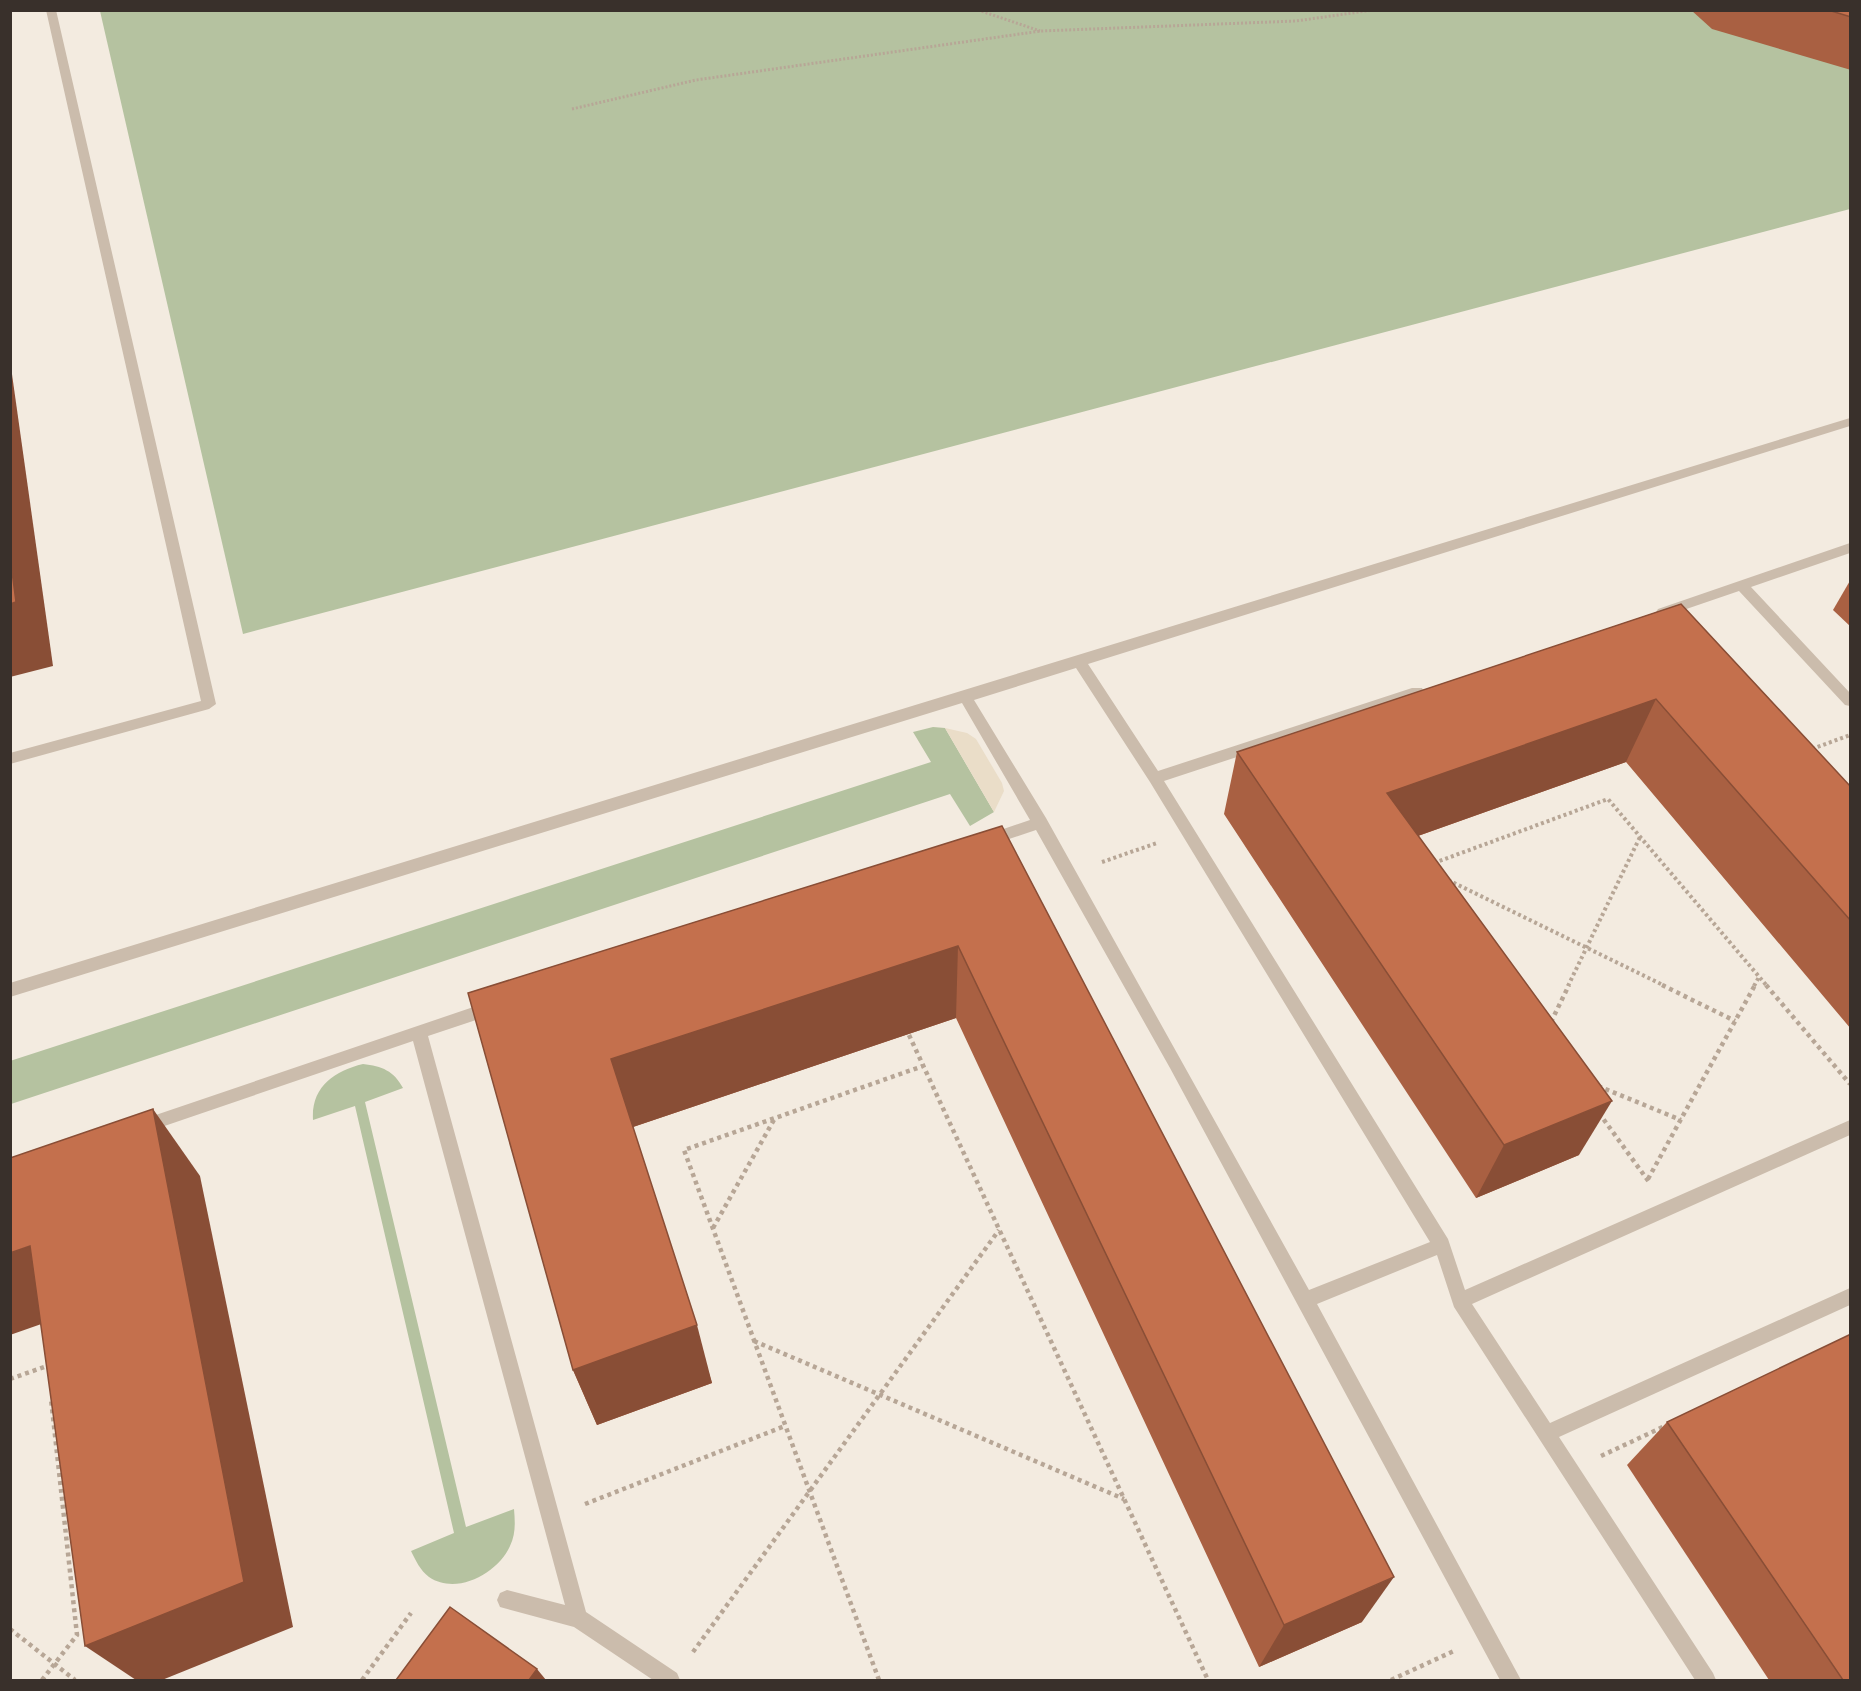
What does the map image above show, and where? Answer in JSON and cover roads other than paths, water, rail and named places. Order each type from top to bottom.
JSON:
[{"type":"lane","points":[[10,759],[209,704],[51,10]]},
{"type":"lane","points":[[10,990],[1080,662],[1851,422]]},
{"type":"lane","points":[[1664,615],[1741,585],[1851,548]]},
{"type":"lane","points":[[1741,585],[1851,700]]},
{"type":"lane","points":[[1080,662],[1189,832],[1442,1245],[1460,1301],[1706,1680]]},
{"type":"lane","points":[[1155,778],[1427,689]]},
{"type":"lane","points":[[965,697],[1041,822],[1305,1300],[1511,1680]]},
{"type":"lane","points":[[975,845],[1041,822]]},
{"type":"lane","points":[[120,1134],[508,1003]]},
{"type":"lane","points":[[419,1033],[578,1618]]},
{"type":"lane","points":[[1460,1301],[1851,1127]]},
{"type":"lane","points":[[1305,1300],[1442,1245]]},
{"type":"lane","points":[[1546,1434],[1851,1296]]},
{"type":"lane","points":[[507,1600],[578,1618],[670,1680]]}]
